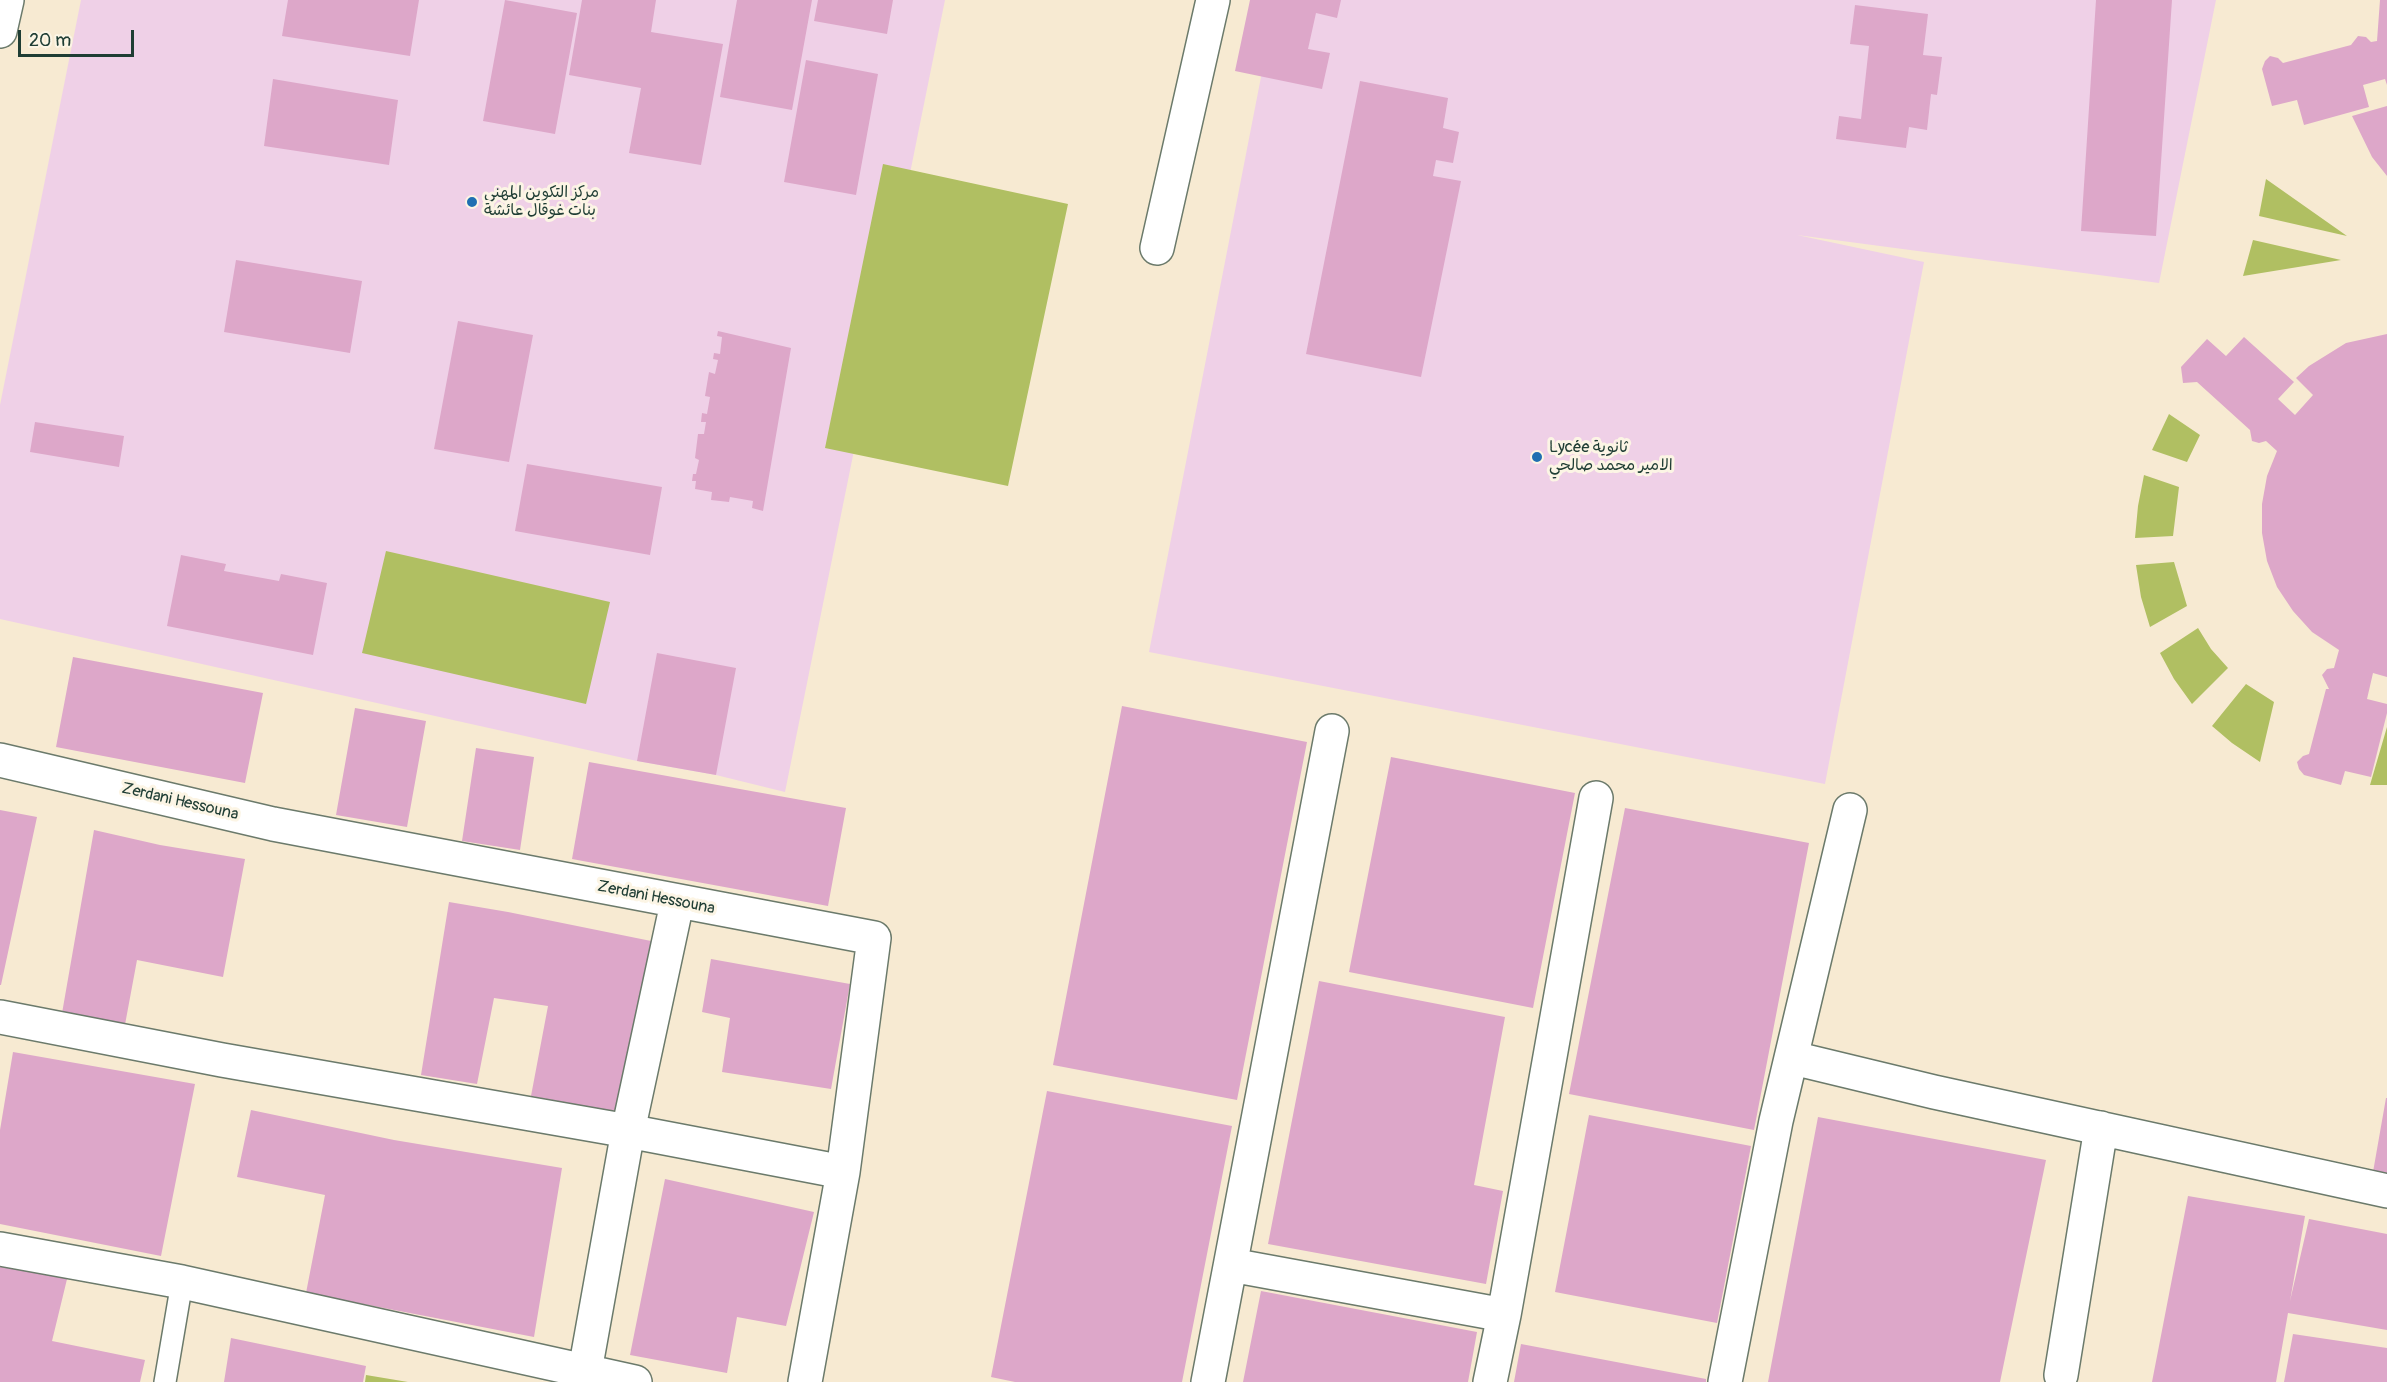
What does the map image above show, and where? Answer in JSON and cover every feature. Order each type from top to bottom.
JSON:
[{"type":"street","points":[[0,31],[7,0]]},
{"type":"street","points":[[1157,248],[1213,0]]},
{"type":"street","points":[[1208,1382],[1332,731]]},
{"type":"street","name":"Zerdani Hessouna","points":[[0,760],[273,824],[677,903],[874,938],[843,1172],[805,1382]]},
{"type":"street","points":[[1490,1382],[1504,1315],[1596,798]]},
{"type":"street","points":[[1725,1382],[1776,1121],[1793,1058],[1850,810]]},
{"type":"street","points":[[584,1377],[628,1131],[677,903]]},
{"type":"street","points":[[0,1017],[222,1060],[628,1131],[843,1172]]},
{"type":"street","points":[[1793,1058],[1934,1092],[2387,1191]]},
{"type":"street","points":[[2061,1376],[2101,1128]]},
{"type":"street","points":[[0,1249],[182,1282],[584,1377],[635,1382]]},
{"type":"street","points":[[1231,1265],[1504,1315]]},
{"type":"lane","points":[[165,1382],[182,1282]]},
{"type":"shaded area","name":"مركز التكوين المهني بنات غوقال عائشة","points":[[81,0],[945,0],[785,792],[0,619],[0,405]]},
{"type":"shaded area","name":"Lycée ثانوية الامير محمد صالحي","points":[[1276,0],[2216,0],[2159,283],[1797,235],[1924,262],[1825,784],[1149,652]]},
{"type":"green space","points":[[883,164],[1068,204],[1008,486],[825,448]]},
{"type":"green space","points":[[2266,179],[2347,236],[2259,216]]},
{"type":"green space","points":[[2253,240],[2341,260],[2243,276]]},
{"type":"green space","points":[[2169,414],[2200,435],[2187,462],[2152,450]]},
{"type":"green space","points":[[2144,475],[2179,487],[2173,536],[2135,538]]},
{"type":"green space","points":[[386,551],[610,602],[586,704],[362,653]]},
{"type":"green space","points":[[2174,562],[2187,606],[2150,627],[2141,597],[2136,565]]},
{"type":"green space","points":[[2198,628],[2211,649],[2228,668],[2192,704],[2174,679],[2160,653]]},
{"type":"green space","points":[[2246,684],[2274,702],[2260,762],[2212,726]]},
{"type":"green space","points":[[2387,727],[2387,785],[2370,785]]},
{"type":"green space","points":[[366,1375],[408,1382],[365,1382]]},
{"type":"building","points":[[288,0],[419,0],[410,56],[282,36]]},
{"type":"building","points":[[505,0],[577,13],[555,134],[483,121]]},
{"type":"building","points":[[582,0],[656,0],[651,32],[723,44],[701,165],[629,153],[641,88],[569,75]]},
{"type":"building","points":[[737,0],[812,0],[792,110],[720,97]]},
{"type":"building","points":[[818,0],[893,0],[887,34],[814,21]]},
{"type":"building","points":[[1250,0],[1341,0],[1337,18],[1316,13],[1308,49],[1330,53],[1322,89],[1235,71]]},
{"type":"building","points":[[2096,0],[2172,0],[2156,236],[2081,231]]},
{"type":"building","points":[[2380,0],[2387,0],[2387,85],[2385,79],[2363,85],[2369,107],[2304,125],[2297,100],[2272,106],[2262,69],[2270,56],[2278,58],[2283,63],[2351,45],[2358,36],[2366,37],[2371,42],[2377,41]]},
{"type":"building","points":[[1855,5],[1928,14],[1923,55],[1942,57],[1937,95],[1931,94],[1927,130],[1909,127],[1906,148],[1836,139],[1839,116],[1861,119],[1869,46],[1850,44]]},
{"type":"building","points":[[806,60],[878,74],[856,195],[784,182]]},
{"type":"building","points":[[273,79],[398,100],[389,165],[264,146]]},
{"type":"building","points":[[1360,81],[1448,98],[1443,128],[1459,132],[1453,163],[1436,160],[1433,176],[1461,181],[1421,377],[1306,354]]},
{"type":"building","points":[[2387,106],[2387,176],[2372,157],[2352,116]]},
{"type":"building","points":[[236,260],[362,281],[350,353],[224,332]]},
{"type":"building","points":[[458,321],[533,335],[509,462],[434,449]]},
{"type":"building","points":[[718,331],[791,348],[763,511],[752,508],[753,501],[730,497],[729,502],[711,500],[712,492],[695,489],[696,481],[692,481],[699,460],[695,458],[698,434],[704,434],[706,422],[701,422],[702,413],[707,414],[710,397],[705,396],[709,372],[715,374],[718,360],[713,359],[714,353],[720,354],[722,337],[717,336]]},
{"type":"building","points":[[2387,334],[2387,677],[2373,673],[2367,699],[2387,704],[2387,713],[2371,777],[2345,771],[2341,785],[2304,775],[2297,762],[2309,754],[2326,689],[2329,689],[2322,675],[2327,669],[2334,668],[2339,650],[2312,632],[2293,611],[2277,587],[2267,561],[2262,533],[2262,504],[2267,476],[2277,451],[2266,441],[2259,443],[2252,441],[2250,430],[2197,382],[2183,383],[2181,367],[2207,339],[2226,356],[2244,337],[2294,382],[2278,399],[2295,415],[2313,395],[2296,378],[2309,366],[2346,343]]},
{"type":"building","points":[[35,422],[124,436],[119,467],[30,452]]},
{"type":"building","points":[[527,464],[662,487],[650,555],[515,531]]},
{"type":"building","points":[[181,555],[226,564],[224,571],[279,581],[281,574],[327,583],[313,655],[167,626]]},
{"type":"building","points":[[657,653],[736,668],[716,775],[637,761]]},
{"type":"building","points":[[73,657],[263,693],[245,783],[56,747]]},
{"type":"building","points":[[1122,706],[1307,742],[1237,1100],[1053,1065]]},
{"type":"building","points":[[355,708],[426,721],[407,827],[336,815]]},
{"type":"building","points":[[476,748],[534,757],[520,850],[462,841]]},
{"type":"building","points":[[1391,757],[1575,793],[1533,1008],[1349,972]]},
{"type":"building","points":[[589,762],[846,808],[828,906],[572,859]]},
{"type":"building","points":[[1625,808],[1809,843],[1754,1130],[1569,1094]]},
{"type":"building","points":[[0,810],[37,817],[1,985],[0,985]]},
{"type":"building","points":[[94,830],[160,845],[245,859],[223,977],[137,960],[124,1030],[61,1019]]},
{"type":"building","points":[[449,902],[656,942],[617,1112],[531,1096],[548,1006],[494,998],[477,1084],[421,1075]]},
{"type":"building","points":[[711,959],[850,984],[831,1089],[722,1072],[730,1018],[702,1012]]},
{"type":"building","points":[[1319,981],[1505,1017],[1474,1185],[1503,1191],[1486,1284],[1268,1244]]},
{"type":"building","points":[[13,1052],[195,1084],[161,1256],[0,1224],[0,1130]]},
{"type":"building","points":[[1047,1091],[1232,1126],[1182,1382],[1015,1382],[991,1377]]},
{"type":"building","points":[[2387,1098],[2387,1175],[2373,1172]]},
{"type":"building","points":[[251,1110],[394,1140],[562,1168],[534,1337],[306,1293],[325,1195],[237,1177]]},
{"type":"building","points":[[1589,1115],[1751,1146],[1717,1323],[1555,1292]]},
{"type":"building","points":[[1818,1117],[2046,1160],[2000,1382],[1768,1382]]},
{"type":"building","points":[[665,1179],[814,1212],[786,1326],[737,1317],[727,1373],[630,1355]]},
{"type":"building","points":[[2188,1196],[2305,1216],[2290,1301],[2309,1219],[2387,1234],[2387,1330],[2288,1313],[2276,1382],[2152,1382]]},
{"type":"building","points":[[0,1264],[68,1275],[52,1341],[145,1360],[140,1382],[0,1382]]},
{"type":"building","points":[[1261,1291],[1477,1332],[1468,1382],[1243,1382]]},
{"type":"building","points":[[2293,1334],[2387,1348],[2387,1382],[2284,1382]]},
{"type":"building","points":[[231,1338],[366,1366],[363,1382],[224,1382]]},
{"type":"building","points":[[1521,1344],[1706,1379],[1706,1382],[1514,1382]]},
{"type":"place","name":"مركز التكوين المهني بنات غوقال عائشة","points":[[472,202]]},
{"type":"place","name":"Lycée ثانوية الامير محمد صالحي","points":[[1537,457]]}]
